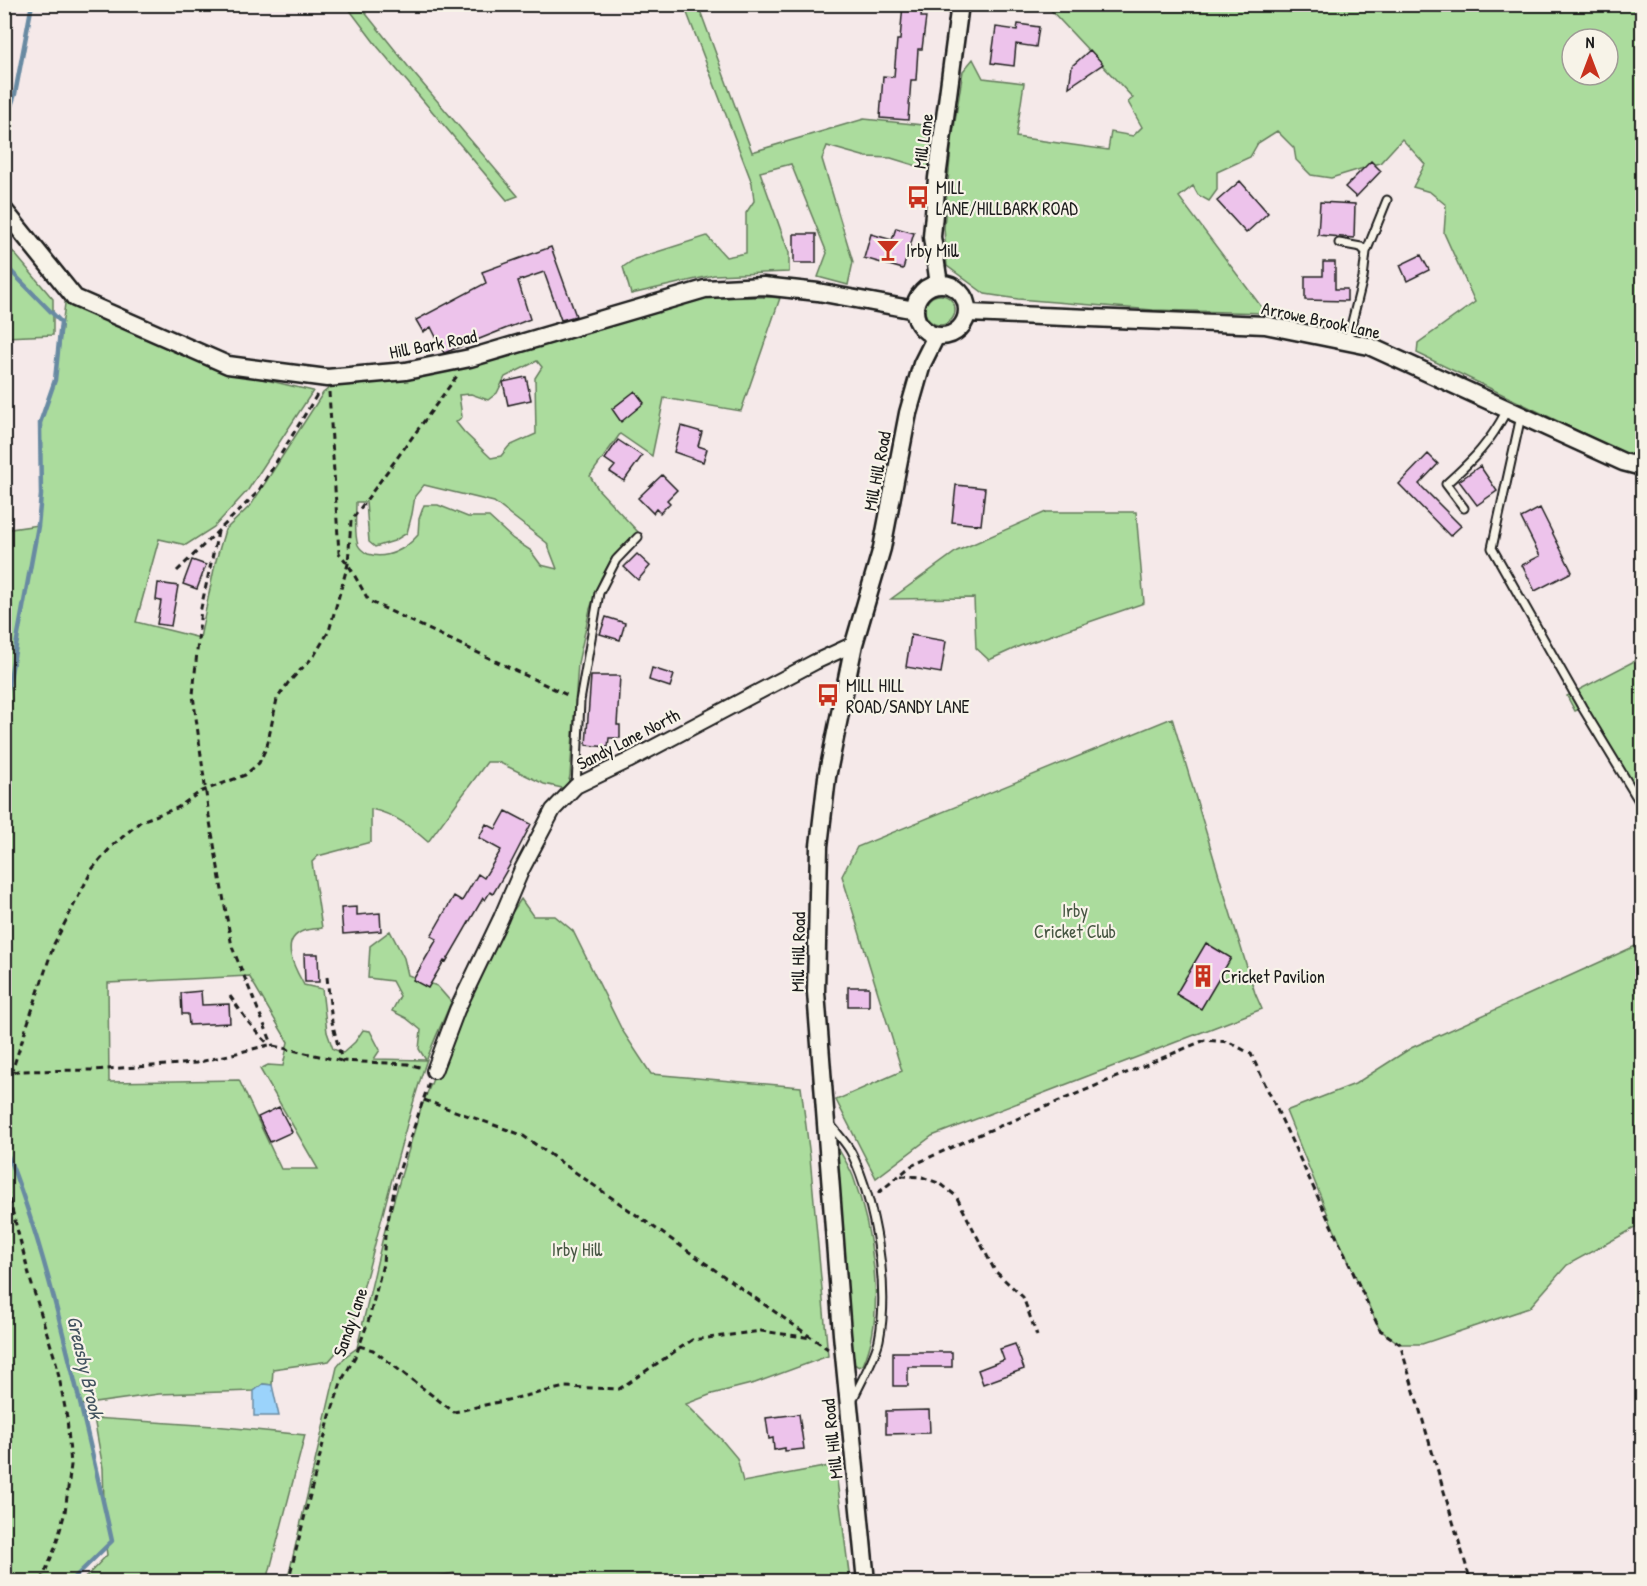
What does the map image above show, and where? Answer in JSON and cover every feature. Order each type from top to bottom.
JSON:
[{"type":"street","name":"Mill Lane","points":[[939,284],[932,237],[937,178],[960,4]]},
{"type":"street","name":"Hill Bark Road","points":[[4,210],[75,298],[228,365],[327,378],[406,371],[470,358],[705,289],[764,286],[818,292],[915,310]]},
{"type":"street","points":[[939,284],[952,286],[960,292],[968,314],[960,329],[951,334],[936,336],[922,329],[915,310],[923,291],[939,284]]},
{"type":"street","name":"Arrowe Brook Lane","points":[[968,314],[1265,325],[1369,346],[1623,462],[1642,466]]},
{"type":"street","name":"Mill Hill Road","points":[[866,1581],[844,1360],[816,992],[819,846],[827,777],[854,644],[882,548],[908,413],[922,364],[936,336]]},
{"type":"street","name":"Sandy Lane North","points":[[434,1071],[458,1010],[522,869],[554,810],[576,786],[854,644]]},
{"type":"lane","points":[[1347,342],[1363,278],[1366,252],[1387,200]]},
{"type":"lane","points":[[1339,243],[1361,247],[1366,252]]},
{"type":"lane","points":[[1464,508],[1446,484],[1475,458],[1514,412]]},
{"type":"lane","points":[[1514,412],[1492,548],[1582,707],[1642,806]]},
{"type":"lane","points":[[576,786],[580,701],[599,593],[616,560],[638,537]]},
{"type":"lane","points":[[825,1118],[851,1152],[869,1200],[883,1299],[879,1341],[849,1410]]},
{"type":"path","points":[[11,1074],[54,944],[93,868],[112,846],[141,821],[177,808],[207,789],[245,776],[259,764],[267,746],[277,699],[288,683],[314,656],[329,631],[348,564],[351,521],[470,358]]},
{"type":"path","points":[[177,571],[258,492],[327,378]]},
{"type":"path","points":[[327,378],[339,553],[348,564],[369,602],[580,701]]},
{"type":"path","points":[[218,532],[201,608],[194,695],[209,816],[232,946],[271,1045]]},
{"type":"path","points":[[327,977],[332,1022],[342,1061]]},
{"type":"path","points":[[230,996],[249,1023],[271,1045]]},
{"type":"path","points":[[869,1200],[912,1166],[976,1136],[1206,1040],[1229,1042],[1251,1054],[1380,1330],[1400,1344],[1471,1581]]},
{"type":"path","points":[[4,1077],[17,1071],[93,1070],[196,1063],[271,1045],[342,1061],[408,1064],[434,1071]]},
{"type":"path","name":"Sandy Lane","points":[[288,1581],[330,1416],[342,1380],[369,1319],[383,1264],[385,1236],[396,1180],[434,1071]]},
{"type":"path","points":[[424,1100],[522,1135],[844,1360]]},
{"type":"path","points":[[899,1176],[922,1177],[941,1184],[956,1196],[995,1271],[1023,1297],[1037,1336]]},
{"type":"path","points":[[4,1179],[30,1281],[56,1362],[67,1418],[71,1465],[64,1512],[55,1548],[41,1581]]},
{"type":"path","points":[[359,1346],[373,1350],[454,1412],[565,1388],[619,1389],[692,1340],[761,1331],[813,1338]]},
{"type":"green space","points":[[346,5],[359,5],[518,196],[507,200],[377,46]]},
{"type":"green space","points":[[684,5],[698,5],[752,152],[864,119],[933,126],[930,170],[891,158],[866,157],[827,146],[822,159],[853,262],[848,285],[818,277],[827,253],[791,164],[760,172],[789,253],[789,272],[714,275],[631,294],[623,267],[635,259],[707,236],[726,257],[746,253],[746,213],[754,201],[752,183]]},
{"type":"green space","points":[[1046,5],[1642,5],[1642,458],[1628,455],[1417,353],[1418,343],[1475,302],[1444,233],[1446,205],[1430,192],[1413,187],[1425,164],[1402,139],[1380,163],[1331,178],[1311,175],[1296,160],[1294,148],[1277,131],[1258,143],[1250,157],[1217,172],[1217,190],[1209,201],[1198,195],[1193,186],[1179,197],[1266,313],[1153,310],[1018,299],[985,294],[947,266],[944,228],[951,147],[963,71],[973,59],[983,78],[1024,83],[1016,137],[1108,150],[1111,132],[1133,136],[1142,127],[1128,102],[1133,98]]},
{"type":"green space","points":[[4,241],[53,299],[53,335],[5,337]]},
{"type":"green space","points":[[940,295],[951,299],[955,310],[951,321],[940,325],[929,321],[925,310],[929,299]]},
{"type":"green space","points":[[66,296],[224,370],[313,391],[248,490],[214,527],[186,545],[159,539],[136,622],[200,638],[215,564],[225,530],[251,505],[323,393],[332,386],[379,381],[692,298],[780,298],[741,411],[664,398],[652,456],[620,434],[590,476],[598,489],[638,532],[614,555],[601,578],[590,609],[578,663],[570,776],[567,789],[544,784],[498,762],[487,762],[428,842],[401,821],[371,809],[371,842],[318,856],[312,862],[322,928],[303,931],[291,942],[290,949],[304,985],[322,989],[327,1032],[333,1049],[343,1053],[355,1042],[363,1030],[370,1031],[380,1050],[374,1059],[426,1060],[419,1049],[421,1030],[406,1018],[392,1011],[400,996],[392,981],[368,978],[370,946],[390,931],[404,958],[408,975],[437,986],[451,1002],[429,1054],[415,1097],[347,1344],[340,1348],[329,1361],[273,1369],[272,1385],[263,1384],[254,1391],[159,1394],[81,1405],[104,1503],[103,1468],[94,1418],[305,1435],[267,1581],[82,1581],[107,1555],[106,1547],[70,1581],[5,1581],[4,530],[38,525],[41,495],[40,423],[55,380]],"holes":[[[537,361],[542,367],[535,378],[536,434],[509,446],[501,456],[491,458],[456,422],[462,417],[459,395],[471,394],[488,400],[497,393],[505,377]],[[424,485],[494,502],[547,543],[557,569],[541,565],[530,550],[513,539],[489,517],[468,517],[438,505],[424,505],[419,519],[418,535],[402,549],[382,556],[368,554],[361,549],[356,536],[356,502],[366,502],[369,542],[375,547],[394,541],[407,533],[415,496]],[[249,976],[288,1042],[283,1066],[268,1065],[260,1069],[318,1169],[281,1169],[239,1080],[109,1082],[108,983]]]},
{"type":"green space","points":[[1046,512],[1136,512],[1144,603],[1020,646],[989,660],[976,648],[974,598],[891,599],[957,551]]},
{"type":"green space","points":[[1642,657],[1642,806],[1582,708],[1575,711],[1567,696]]},
{"type":"green space","name":"Irby Cricket Club","points":[[1172,718],[1255,993],[1262,1009],[932,1136],[876,1178],[836,1100],[902,1071],[842,876],[857,847]]},
{"type":"green space","name":"Irby Hill","points":[[521,899],[533,916],[555,916],[573,931],[622,1030],[651,1074],[801,1087],[810,1157],[828,1356],[755,1383],[712,1394],[686,1404],[737,1458],[743,1482],[835,1465],[850,1581],[464,1582],[454,1573],[408,1582],[287,1582],[337,1367],[357,1348],[383,1237],[421,1108],[498,934]]},
{"type":"green space","points":[[1642,943],[1642,1224],[1567,1265],[1529,1308],[1422,1344],[1400,1344],[1380,1330],[1333,1227],[1286,1111],[1355,1084],[1411,1048]]},
{"type":"green space","points":[[838,1148],[851,1172],[860,1197],[874,1270],[874,1321],[870,1344],[863,1365],[859,1367],[852,1363],[834,1149]]},
{"type":"water","points":[[263,1384],[272,1385],[279,1416],[254,1416],[254,1391]]},
{"type":"building","points":[[903,4],[922,4],[921,17],[926,17],[922,49],[918,49],[916,80],[911,80],[908,120],[880,118],[883,76],[894,77]]},
{"type":"building","points":[[1018,24],[1039,27],[1036,47],[1016,44],[1014,66],[991,63],[996,27],[1017,30]]},
{"type":"building","points":[[1090,50],[1103,64],[1069,87],[1072,66]]},
{"type":"building","points":[[1371,161],[1381,171],[1356,197],[1345,187]]},
{"type":"building","points":[[1240,181],[1268,213],[1246,233],[1217,201]]},
{"type":"building","points":[[1320,202],[1355,204],[1354,238],[1318,235]]},
{"type":"building","name":"Irby Mill","points":[[896,228],[914,233],[903,269],[864,258],[871,234],[892,240]]},
{"type":"building","points":[[794,234],[816,234],[816,263],[794,263]]},
{"type":"building","points":[[551,247],[576,316],[561,320],[544,272],[518,281],[530,319],[444,353],[431,327],[423,332],[416,320],[486,283],[482,272]]},
{"type":"building","points":[[1421,255],[1429,270],[1407,281],[1400,265]]},
{"type":"building","points":[[1323,262],[1335,262],[1335,289],[1347,289],[1347,301],[1305,300],[1305,276],[1323,276]]},
{"type":"building","points":[[526,377],[531,400],[508,405],[503,382]]},
{"type":"building","points":[[635,391],[644,403],[621,422],[612,409]]},
{"type":"building","points":[[681,426],[702,432],[698,446],[707,449],[703,462],[674,452]]},
{"type":"building","points":[[618,440],[642,456],[624,481],[610,472],[615,466],[605,459]]},
{"type":"building","points":[[1428,454],[1438,464],[1419,484],[1461,526],[1450,536],[1399,484]]},
{"type":"building","points":[[1480,466],[1497,491],[1477,505],[1459,481]]},
{"type":"building","points":[[662,475],[677,490],[667,500],[670,503],[660,513],[656,509],[653,513],[638,498]]},
{"type":"building","points":[[956,485],[985,488],[981,525],[952,522]]},
{"type":"building","points":[[1540,508],[1572,572],[1535,591],[1522,565],[1540,556],[1521,518]]},
{"type":"building","points":[[637,554],[650,566],[638,580],[624,567]]},
{"type":"building","points":[[192,560],[206,565],[197,589],[183,584]]},
{"type":"building","points":[[158,583],[178,586],[171,626],[157,624],[161,601],[156,600]]},
{"type":"building","points":[[606,617],[625,623],[620,640],[600,634]]},
{"type":"building","points":[[911,635],[946,641],[941,673],[906,667]]},
{"type":"building","points":[[652,668],[674,675],[670,687],[649,680]]},
{"type":"building","points":[[591,676],[620,676],[617,725],[620,725],[620,738],[609,738],[608,747],[586,745]]},
{"type":"building","points":[[506,811],[531,824],[493,894],[490,892],[485,900],[483,898],[446,962],[444,961],[428,988],[413,980],[437,939],[431,936],[454,896],[462,901],[478,874],[484,878],[501,850],[479,838],[486,824],[496,829]]},
{"type":"building","points":[[357,907],[357,915],[380,913],[381,931],[343,934],[341,908]]},
{"type":"building","name":"Cricket Pavilion","points":[[1206,943],[1231,958],[1201,1009],[1176,994]]},
{"type":"building","points":[[304,954],[318,954],[319,982],[305,982]]},
{"type":"building","points":[[848,987],[869,987],[869,1006],[848,1006]]},
{"type":"building","points":[[201,991],[202,1005],[229,1004],[230,1023],[189,1025],[188,1014],[182,1014],[181,993]]},
{"type":"building","points":[[279,1107],[292,1132],[270,1142],[258,1117]]},
{"type":"building","points":[[1015,1344],[1024,1369],[983,1384],[978,1370],[1004,1360],[1000,1349]]},
{"type":"building","points":[[893,1352],[952,1352],[952,1367],[908,1367],[908,1386],[893,1386]]},
{"type":"building","points":[[929,1410],[930,1433],[886,1434],[886,1411]]},
{"type":"building","points":[[799,1414],[804,1449],[774,1450],[773,1438],[769,1439],[766,1418]]},
{"type":"waterway","name":"Greasby Brook","points":[[4,126],[15,94],[32,4]]},
{"type":"waterway","name":"Greasby Brook","points":[[4,264],[61,322],[55,380],[40,423],[41,495],[38,526],[4,711]]},
{"type":"waterway","name":"Greasby Brook","points":[[4,1146],[30,1217],[52,1289],[112,1541],[70,1582]]},
{"type":"place","name":"MILL LANE/HILLBARK ROAD","points":[[918,197]]},
{"type":"place","name":"Irby Mill","points":[[888,250]]},
{"type":"place","name":"MILL HILL ROAD/SANDY LANE","points":[[828,695]]},
{"type":"place","name":"Cricket Pavilion","points":[[1203,976]]}]
